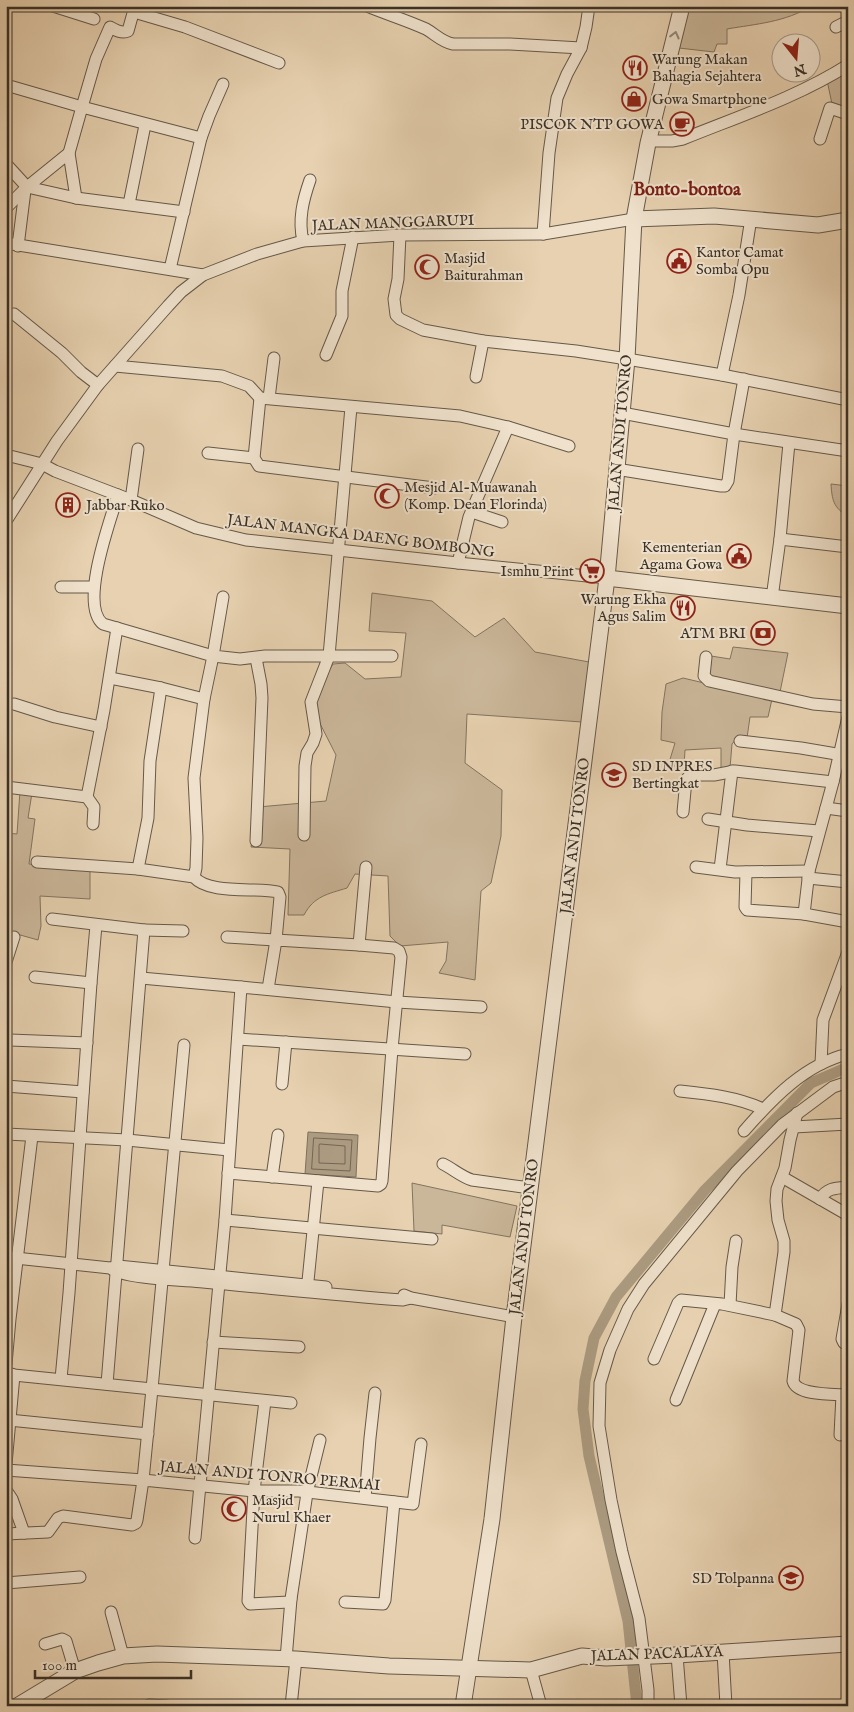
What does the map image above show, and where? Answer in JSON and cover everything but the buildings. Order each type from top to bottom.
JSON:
[{"type":"street","points":[[53,6],[94,19]]},
{"type":"street","points":[[366,6],[432,32],[449,43],[581,48]]},
{"type":"street","points":[[543,234],[549,153],[557,98],[566,74],[581,48],[589,6]]},
{"type":"street","name":"JALAN ANDI TONRO","points":[[463,1706],[492,1518],[514,1317],[607,578],[627,359],[634,219],[650,141],[682,6]]},
{"type":"street","points":[[76,198],[69,153],[96,59],[110,27],[117,31],[126,32],[134,10],[185,27],[279,63]]},
{"type":"street","points":[[836,27],[848,21]]},
{"type":"street","points":[[650,141],[683,139],[821,81],[848,65]]},
{"type":"street","points":[[6,84],[145,125],[201,138]]},
{"type":"street","points":[[170,269],[201,138],[223,84]]},
{"type":"street","points":[[820,139],[830,108],[848,114]]},
{"type":"street","points":[[129,204],[145,125]]},
{"type":"street","points":[[6,208],[26,188],[69,153]]},
{"type":"street","points":[[6,164],[26,188],[76,198],[184,212]]},
{"type":"street","points":[[303,241],[300,218],[310,180]]},
{"type":"street","points":[[18,246],[26,188]]},
{"type":"street","points":[[634,219],[714,216],[818,224],[848,220]]},
{"type":"street","points":[[722,375],[739,296],[751,218]]},
{"type":"street","name":"JALAN MANGGARUPI","points":[[6,520],[42,464],[98,385],[182,292],[203,275],[257,254],[303,241],[400,235],[543,234],[634,219]]},
{"type":"street","points":[[400,235],[398,280],[394,299],[398,317],[423,330],[484,341],[576,351],[627,359],[744,379],[848,400]]},
{"type":"street","points":[[326,355],[342,316],[342,291],[353,237]]},
{"type":"street","points":[[6,243],[203,275]]},
{"type":"street","points":[[14,314],[62,353],[80,372],[98,385]]},
{"type":"street","points":[[476,377],[484,341]]},
{"type":"street","points":[[274,358],[264,398],[254,458],[259,466],[434,488]]},
{"type":"street","points":[[115,366],[222,376],[249,386],[264,398],[460,416],[508,427],[569,446]]},
{"type":"street","points":[[616,468],[725,486],[728,481],[744,379]]},
{"type":"street","points":[[304,835],[306,760],[307,753],[316,734],[311,702],[328,656],[351,407]]},
{"type":"street","points":[[622,413],[734,434],[848,451]]},
{"type":"street","points":[[458,564],[469,516],[508,427]]},
{"type":"street","points":[[772,598],[780,539],[789,443]]},
{"type":"street","points":[[131,500],[138,449]]},
{"type":"street","points":[[208,453],[254,458]]},
{"type":"street","name":"JALAN MANGKA DAENG BOMBONG","points":[[6,455],[42,464],[196,528],[225,536],[458,564],[607,578]]},
{"type":"street","points":[[118,495],[101,554],[94,587],[94,608],[99,620],[103,624],[213,656],[240,659],[265,656],[392,656]]},
{"type":"street","points":[[472,512],[502,522]]},
{"type":"street","points":[[780,539],[848,547]]},
{"type":"street","points":[[607,578],[848,606]]},
{"type":"street","points":[[61,587],[94,587]]},
{"type":"street","points":[[194,877],[197,854],[194,778],[204,699],[223,597]]},
{"type":"street","points":[[93,824],[94,807],[87,797],[110,678],[117,628]]},
{"type":"street","points":[[706,657],[704,676],[709,681],[804,702],[848,707]]},
{"type":"street","points":[[256,658],[262,698],[256,841]]},
{"type":"street","points":[[110,678],[204,699]]},
{"type":"street","points":[[138,869],[148,818],[150,761],[161,688]]},
{"type":"street","points":[[14,704],[55,717],[101,727]]},
{"type":"street","points":[[804,914],[809,874],[833,782],[843,755],[848,717]]},
{"type":"street","points":[[740,741],[843,755]]},
{"type":"street","points":[[683,812],[687,777],[690,775],[720,774],[732,771],[833,782]]},
{"type":"street","points":[[720,869],[732,771]]},
{"type":"street","points":[[6,788],[87,797]]},
{"type":"street","points":[[826,808],[848,811]]},
{"type":"street","points":[[708,819],[747,825],[819,831]]},
{"type":"street","points":[[37,862],[138,869],[194,877],[201,883],[212,886],[278,892],[280,897],[276,940],[268,989]]},
{"type":"street","points":[[359,945],[366,867]]},
{"type":"street","points":[[696,867],[746,872],[809,874],[848,882]]},
{"type":"street","points":[[746,872],[745,907],[747,910],[804,914],[848,922]]},
{"type":"street","points":[[52,919],[144,930],[183,931]]},
{"type":"street","points":[[61,1379],[96,925]]},
{"type":"street","points":[[107,1384],[144,930]]},
{"type":"street","points":[[6,962],[14,937]]},
{"type":"street","points":[[227,937],[394,948],[399,951],[401,957],[381,1184],[378,1186],[228,1173]]},
{"type":"street","points":[[820,1064],[823,1020],[848,952]]},
{"type":"street","points":[[35,977],[91,983]]},
{"type":"street","points":[[140,978],[398,1002],[481,1007]]},
{"type":"street","points":[[195,1538],[225,1220],[240,987]]},
{"type":"street","points":[[238,1039],[465,1054]]},
{"type":"street","points":[[10,1040],[86,1043]]},
{"type":"street","points":[[282,1084],[286,1042]]},
{"type":"street","name":"JALAN ANDI TONRO PERMAI","points":[[6,1534],[48,1532],[58,1518],[62,1516],[132,1525],[136,1523],[148,1434],[184,1044]]},
{"type":"street","points":[[744,1131],[763,1109],[805,1072],[820,1064],[848,1054]]},
{"type":"street","points":[[648,1706],[636,1656],[639,1618],[622,1552],[604,1464],[599,1426],[600,1383],[610,1350],[628,1310],[644,1284],[738,1171],[782,1125],[833,1087],[848,1082]]},
{"type":"street","points":[[6,1086],[83,1092]]},
{"type":"street","points":[[680,1091],[742,1100],[763,1109]]},
{"type":"street","points":[[774,1315],[784,1252],[784,1241],[778,1220],[776,1202],[777,1189],[782,1177],[797,1113]]},
{"type":"street","points":[[794,1127],[848,1124]]},
{"type":"street","points":[[6,1134],[127,1140],[229,1150]]},
{"type":"street","points":[[272,1177],[278,1135]]},
{"type":"street","points":[[6,1364],[32,1136]]},
{"type":"street","points":[[444,1164],[465,1178],[472,1180],[530,1188]]},
{"type":"street","points":[[782,1177],[848,1215]]},
{"type":"street","points":[[308,1289],[318,1181]]},
{"type":"street","points":[[820,1199],[824,1192],[830,1189],[848,1187]]},
{"type":"street","points":[[225,1220],[432,1239]]},
{"type":"street","points":[[730,1305],[732,1267],[736,1241]]},
{"type":"street","points":[[6,1257],[308,1289],[405,1295],[407,1299],[514,1317]]},
{"type":"street","points":[[654,1359],[681,1300],[730,1305],[774,1315],[796,1324],[799,1330],[792,1381],[794,1386],[798,1389],[814,1392],[845,1395],[840,1434]]},
{"type":"street","points":[[676,1400],[716,1304]]},
{"type":"street","points":[[848,1304],[842,1339],[844,1343],[848,1344]]},
{"type":"street","points":[[213,1342],[299,1347]]},
{"type":"street","points":[[6,1464],[10,1373],[292,1403]]},
{"type":"street","points":[[365,1498],[375,1393]]},
{"type":"street","points":[[265,1401],[254,1491],[248,1601],[250,1604],[289,1602],[291,1598]]},
{"type":"street","points":[[9,1420],[148,1434]]},
{"type":"street","points":[[291,1706],[291,1598],[307,1492],[320,1440]]},
{"type":"street","name":"JALAN ANDI TONRO PERMAI","points":[[143,1480],[254,1491],[299,1491],[413,1504],[421,1444]]},
{"type":"street","points":[[6,1470],[143,1480]]},
{"type":"street","points":[[6,1476],[7,1490],[24,1533]]},
{"type":"street","points":[[345,1602],[372,1605],[383,1604],[385,1600],[394,1502]]},
{"type":"street","points":[[6,1584],[80,1577]]},
{"type":"street","points":[[112,1612],[124,1656]]},
{"type":"street","points":[[45,1644],[62,1639],[66,1641],[76,1671]]},
{"type":"street","name":"JALAN PACALAYA","points":[[17,1706],[76,1671],[98,1662],[124,1656],[157,1654],[291,1659],[389,1666],[531,1670],[582,1656],[677,1655],[848,1644]]},
{"type":"street","points":[[723,1652],[726,1706]]},
{"type":"street","points":[[677,1655],[681,1706]]},
{"type":"street","points":[[531,1670],[541,1706]]},
{"type":"street","points":[[148,1705],[167,1706]]},
{"type":"shaded area","points":[[689,6],[811,6],[781,19],[727,29],[727,44],[717,44],[714,52],[679,48]]},
{"type":"shaded area","points":[[848,67],[848,109],[832,104],[827,80]]},
{"type":"shaded area","points":[[831,484],[848,486],[848,516],[839,510],[834,503]]},
{"type":"shaded area","points":[[372,593],[432,601],[475,637],[504,618],[535,652],[589,662],[582,722],[467,714],[465,763],[502,790],[501,836],[491,883],[481,891],[475,980],[439,973],[446,961],[448,942],[400,946],[390,936],[388,876],[355,874],[347,888],[317,900],[304,915],[288,915],[290,849],[251,847],[258,807],[326,801],[336,755],[309,702],[333,664],[345,663],[365,679],[401,677],[406,633],[369,631]]},
{"type":"shaded area","points":[[733,647],[788,653],[780,692],[709,677],[711,656],[730,659]]},
{"type":"shaded area","points":[[683,678],[772,699],[768,717],[750,717],[747,738],[737,738],[732,744],[730,768],[721,769],[721,748],[685,750],[684,766],[668,766],[675,743],[661,740],[666,684]]},
{"type":"shaded area","points":[[20,791],[32,793],[28,818],[35,819],[29,864],[90,869],[90,899],[40,896],[41,926],[38,940],[6,931],[6,833],[17,834]]},
{"type":"shaded area","points":[[412,1183],[517,1206],[510,1237],[442,1225],[442,1234],[414,1231]]},
{"type":"water","points":[[308,1132],[358,1135],[356,1177],[305,1174]]},
{"type":"waterway","points":[[637,1706],[628,1621],[589,1456],[583,1409],[585,1381],[594,1338],[616,1297],[705,1190],[811,1083],[848,1067]]},
{"type":"place","name":"Warung Makan Bahagia Sejahtera","points":[[635,68]]},
{"type":"place","name":"Gowa Smartphone","points":[[634,99]]},
{"type":"place","name":"PISCOK NTP GOWA","points":[[682,124]]},
{"type":"place","name":"Kantor Camat Somba Opu","points":[[679,261]]},
{"type":"place","name":"Masjid Baiturahman","points":[[427,267]]},
{"type":"place","name":"Mesjid Al-Muawanah (Komp. Dean Florinda)","points":[[387,496]]},
{"type":"place","name":"Jabbar Ruko","points":[[68,505]]},
{"type":"place","name":"Kementerian Agama Gowa","points":[[739,556]]},
{"type":"place","name":"Ismhu Print","points":[[592,571]]},
{"type":"place","name":"Warung Ekha Agus Salim","points":[[683,608]]},
{"type":"place","name":"ATM BRI","points":[[763,633]]},
{"type":"place","name":"SD INPRES Bertingkat","points":[[614,775]]},
{"type":"place","name":"Masjid Nurul Khaer","points":[[234,1509]]},
{"type":"place","name":"SD Tolpanna","points":[[791,1578]]},
{"type":"district","name":"Bonto-bontoa","points":[[687,190]]}]
